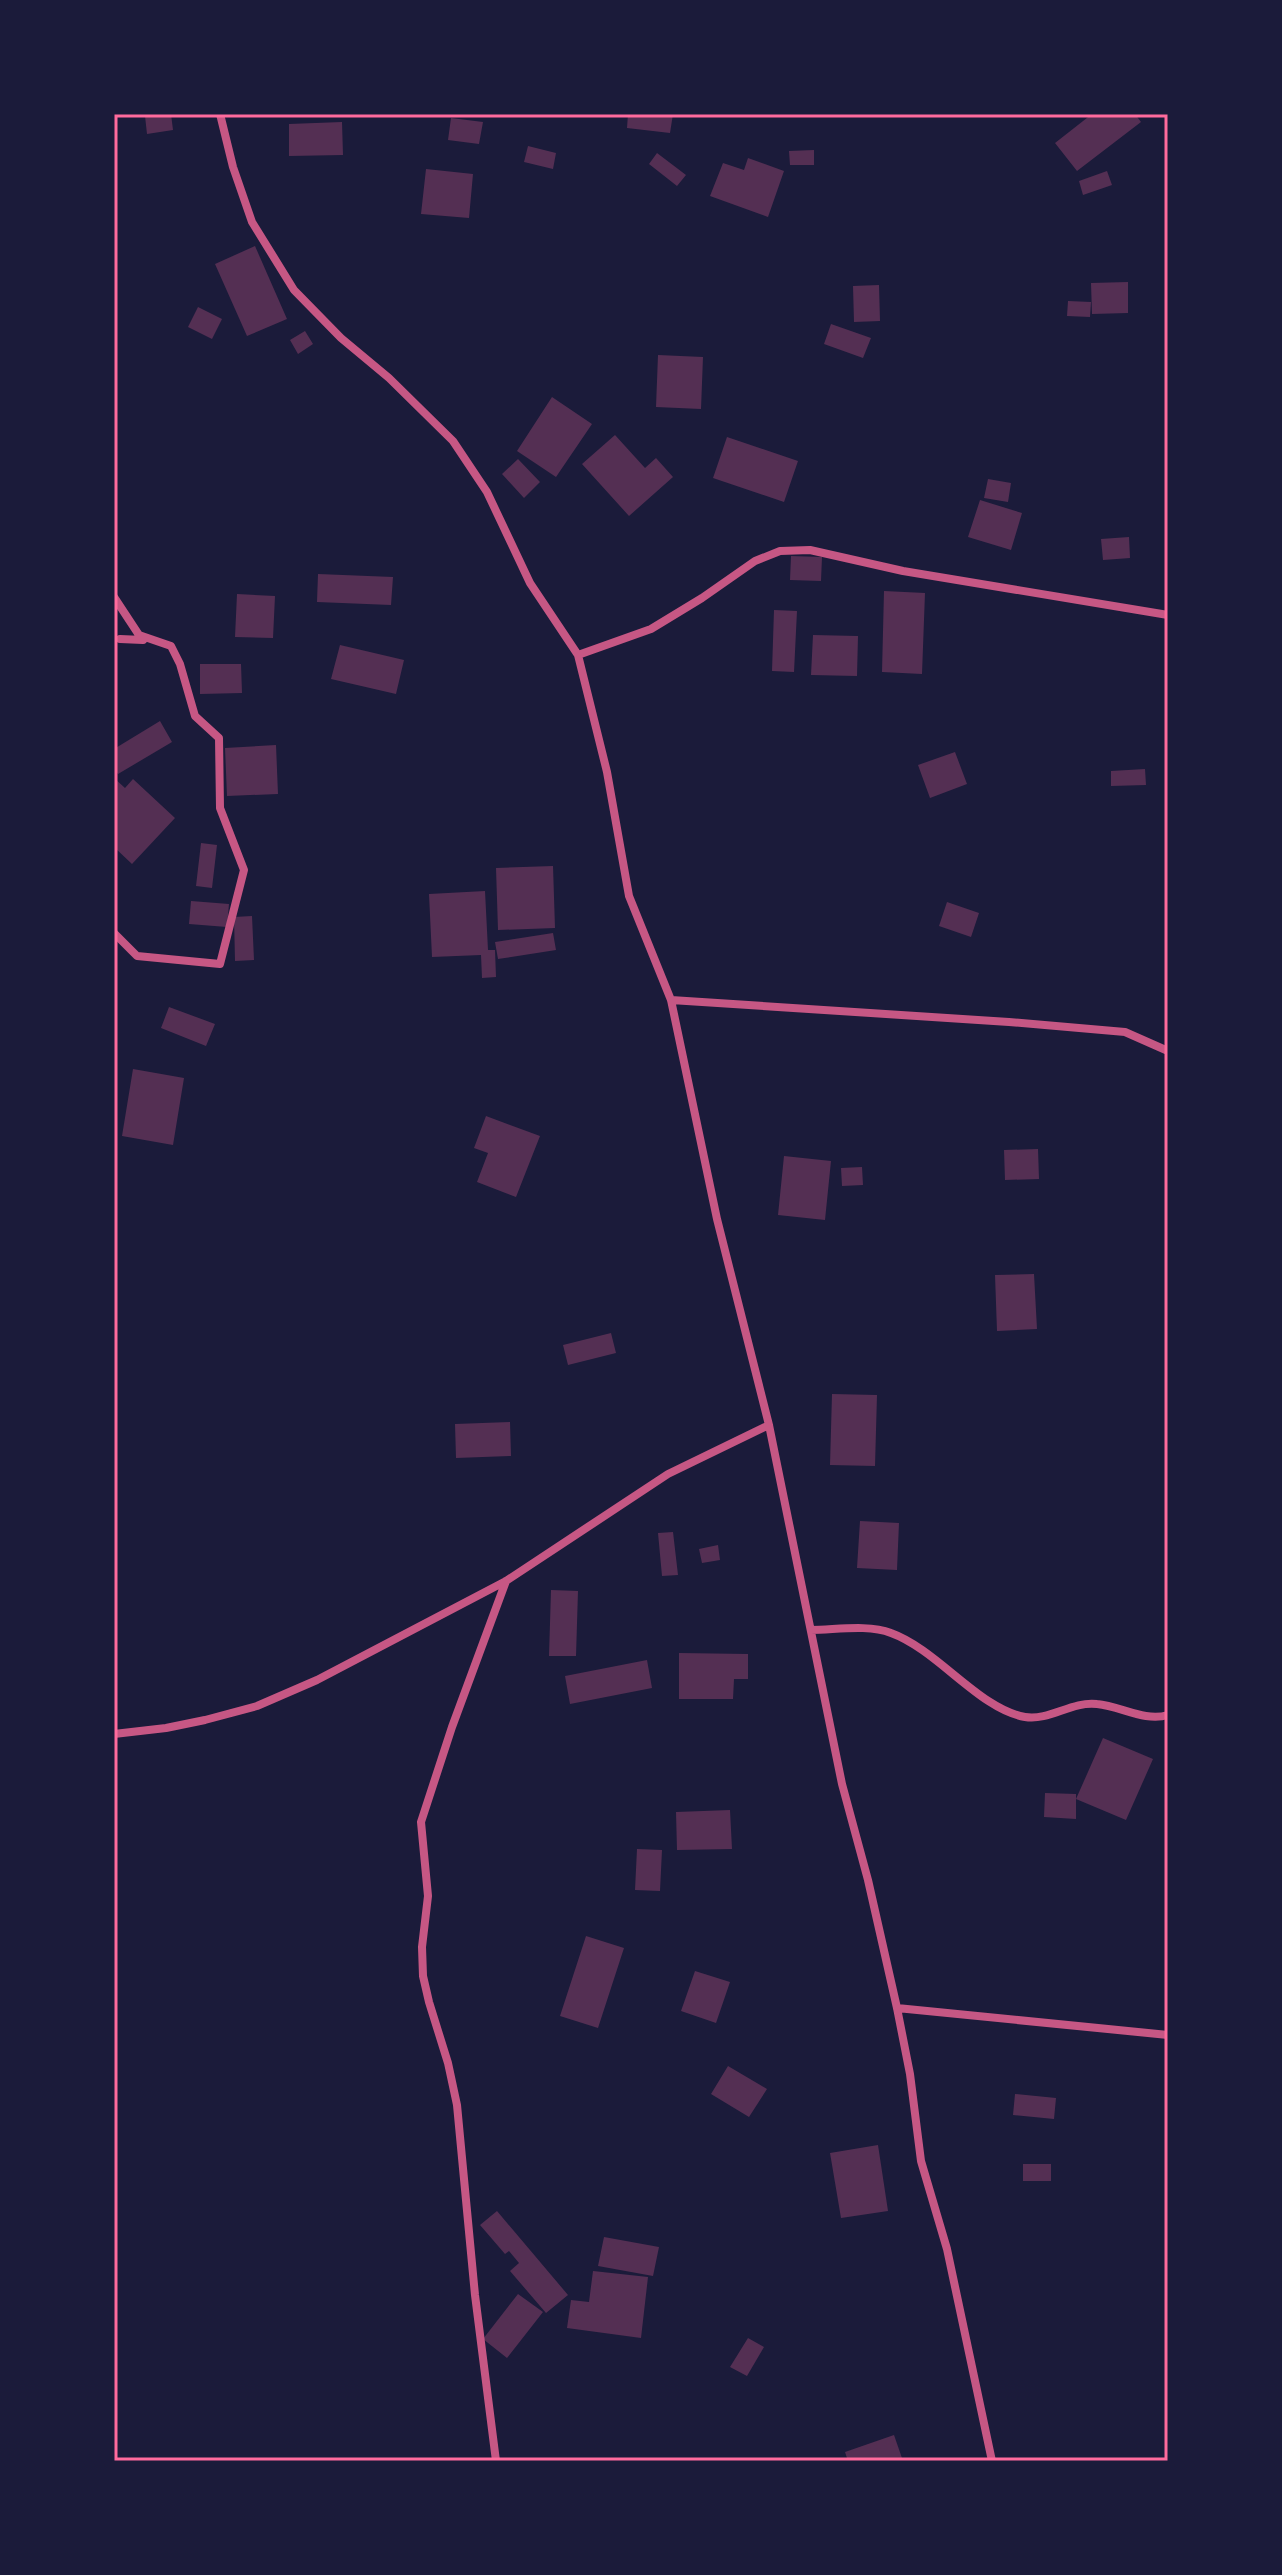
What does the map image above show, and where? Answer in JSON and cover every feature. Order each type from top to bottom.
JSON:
[{"type":"street","points":[[220,114],[233,167],[252,222],[294,290],[341,338],[389,378],[453,441],[487,492],[530,583],[578,655],[607,772],[629,896],[671,1000],[717,1219],[769,1425],[842,1784],[897,2008],[910,2074],[921,2161],[947,2249],[992,2461]]},
{"type":"street","points":[[578,655],[651,629],[755,561],[780,551],[810,550],[903,571],[1168,615]]},
{"type":"street","points":[[114,597],[128,622],[139,635],[149,640]]},
{"type":"street","points":[[117,640],[128,622]]},
{"type":"street","points":[[114,933],[137,956],[220,964],[244,870],[220,808],[219,738],[195,716],[180,664],[171,646],[164,641],[117,640]]},
{"type":"street","points":[[671,1000],[1125,1032],[1168,1051]]},
{"type":"street","points":[[114,1734],[166,1728],[257,1706],[317,1680],[506,1581],[668,1474],[769,1425]]},
{"type":"street","points":[[496,2461],[475,2295],[457,2105],[423,1976],[422,1947],[428,1896],[421,1822],[506,1581]]},
{"type":"street","points":[[811,1630],[887,1631],[915,1644],[1000,1708],[1026,1717],[1051,1715],[1086,1703],[1112,1705],[1158,1718],[1168,1715]]},
{"type":"street","points":[[897,2008],[1168,2035]]},
{"type":"building","points":[[171,114],[173,130],[147,134],[145,116]]},
{"type":"building","points":[[628,114],[673,114],[670,133],[627,128]]},
{"type":"building","points":[[1092,114],[1135,114],[1141,122],[1077,171],[1055,143]]},
{"type":"building","points":[[451,118],[483,122],[479,144],[448,140]]},
{"type":"building","points":[[342,122],[343,155],[289,156],[289,124]]},
{"type":"building","points":[[528,146],[556,153],[553,169],[524,162]]},
{"type":"building","points":[[814,150],[814,165],[790,165],[789,151]]},
{"type":"building","points":[[657,153],[686,175],[677,186],[649,164]]},
{"type":"building","points":[[748,158],[784,171],[768,217],[710,196],[723,163],[744,170]]},
{"type":"building","points":[[426,169],[473,174],[469,218],[421,214]]},
{"type":"building","points":[[1107,171],[1112,185],[1083,195],[1079,181]]},
{"type":"building","points":[[255,246],[287,319],[247,336],[215,264]]},
{"type":"building","points":[[1128,282],[1128,313],[1092,314],[1091,283]]},
{"type":"building","points":[[879,285],[880,321],[854,322],[853,286]]},
{"type":"building","points":[[1068,301],[1091,302],[1090,317],[1067,316]]},
{"type":"building","points":[[198,307],[222,319],[212,339],[188,327]]},
{"type":"building","points":[[831,324],[871,338],[863,358],[824,344]]},
{"type":"building","points":[[305,331],[313,344],[298,354],[290,340]]},
{"type":"building","points":[[658,355],[703,357],[701,409],[656,407]]},
{"type":"building","points":[[552,397],[592,424],[556,477],[517,451]]},
{"type":"building","points":[[615,435],[645,468],[656,458],[673,477],[629,516],[582,464]]},
{"type":"building","points":[[727,437],[798,461],[784,502],[713,478]]},
{"type":"building","points":[[518,459],[540,482],[524,498],[502,474]]},
{"type":"building","points":[[988,479],[1011,483],[1008,502],[984,498]]},
{"type":"building","points":[[980,500],[1022,513],[1011,550],[968,537]]},
{"type":"building","points":[[1129,537],[1130,558],[1103,560],[1101,539]]},
{"type":"building","points":[[791,556],[822,557],[821,581],[790,580]]},
{"type":"building","points":[[318,574],[393,577],[391,605],[317,602]]},
{"type":"building","points":[[884,591],[925,593],[922,674],[882,672]]},
{"type":"building","points":[[237,594],[275,596],[273,638],[235,637]]},
{"type":"building","points":[[774,610],[797,611],[794,672],[772,671]]},
{"type":"building","points":[[813,635],[858,636],[857,676],[811,675]]},
{"type":"building","points":[[340,645],[404,660],[396,694],[331,679]]},
{"type":"building","points":[[200,664],[241,664],[242,693],[200,694]]},
{"type":"building","points":[[160,721],[172,742],[118,774],[114,768],[114,749]]},
{"type":"building","points":[[276,745],[278,794],[227,796],[225,748]]},
{"type":"building","points":[[955,752],[967,784],[930,798],[918,765]]},
{"type":"building","points":[[1145,769],[1146,785],[1111,786],[1111,771]]},
{"type":"building","points":[[114,778],[125,788],[133,779],[175,818],[132,864],[114,847]]},
{"type":"building","points":[[201,843],[217,845],[212,888],[196,886]]},
{"type":"building","points":[[553,866],[555,928],[498,930],[496,868]]},
{"type":"building","points":[[485,891],[488,950],[495,950],[496,977],[482,978],[481,955],[432,957],[429,894]]},
{"type":"building","points":[[191,901],[229,904],[227,927],[189,924]]},
{"type":"building","points":[[947,902],[979,913],[971,937],[939,926]]},
{"type":"building","points":[[252,916],[254,960],[235,961],[234,917]]},
{"type":"building","points":[[553,933],[556,950],[498,959],[495,942]]},
{"type":"building","points":[[169,1007],[215,1024],[206,1046],[161,1028]]},
{"type":"building","points":[[133,1069],[184,1078],[173,1145],[122,1136]]},
{"type":"building","points":[[486,1116],[540,1136],[516,1197],[477,1182],[488,1153],[474,1148]]},
{"type":"building","points":[[1038,1149],[1039,1179],[1005,1180],[1004,1150]]},
{"type":"building","points":[[784,1156],[831,1161],[825,1220],[778,1215]]},
{"type":"building","points":[[862,1167],[863,1185],[842,1186],[841,1168]]},
{"type":"building","points":[[1034,1274],[1037,1329],[997,1331],[995,1275]]},
{"type":"building","points":[[611,1333],[616,1353],[568,1365],[563,1345]]},
{"type":"building","points":[[832,1394],[877,1395],[875,1466],[830,1465]]},
{"type":"building","points":[[510,1422],[511,1456],[456,1458],[455,1424]]},
{"type":"building","points":[[860,1521],[899,1523],[897,1570],[857,1568]]},
{"type":"building","points":[[673,1532],[678,1575],[662,1576],[658,1533]]},
{"type":"building","points":[[718,1545],[720,1560],[702,1563],[699,1549]]},
{"type":"building","points":[[551,1590],[578,1591],[576,1656],[549,1656]]},
{"type":"building","points":[[679,1653],[748,1654],[748,1679],[734,1679],[733,1699],[679,1699]]},
{"type":"building","points":[[647,1660],[652,1688],[570,1704],[565,1676]]},
{"type":"building","points":[[1103,1738],[1153,1759],[1126,1820],[1076,1799]]},
{"type":"building","points":[[1045,1793],[1076,1794],[1076,1819],[1044,1817]]},
{"type":"building","points":[[730,1810],[732,1849],[677,1850],[676,1812]]},
{"type":"building","points":[[637,1849],[662,1850],[660,1891],[635,1890]]},
{"type":"building","points":[[586,1936],[624,1948],[598,2028],[560,2016]]},
{"type":"building","points":[[695,1971],[730,1982],[716,2023],[681,2011]]},
{"type":"building","points":[[728,2066],[767,2089],[749,2117],[711,2094]]},
{"type":"building","points":[[1015,2094],[1056,2098],[1054,2119],[1013,2115]]},
{"type":"building","points":[[878,2145],[888,2211],[841,2218],[830,2153]]},
{"type":"building","points":[[1023,2164],[1051,2164],[1051,2181],[1023,2181]]},
{"type":"building","points":[[497,2211],[568,2295],[546,2313],[510,2271],[519,2263],[509,2251],[505,2254],[480,2225]]},
{"type":"building","points":[[604,2237],[659,2247],[653,2276],[598,2266]]},
{"type":"building","points":[[593,2271],[648,2277],[641,2338],[567,2328],[571,2300],[589,2302]]},
{"type":"building","points":[[518,2294],[543,2312],[507,2358],[483,2339]]},
{"type":"building","points":[[748,2338],[764,2347],[747,2376],[730,2367]]},
{"type":"building","points":[[894,2435],[903,2461],[848,2461],[845,2452]]}]
